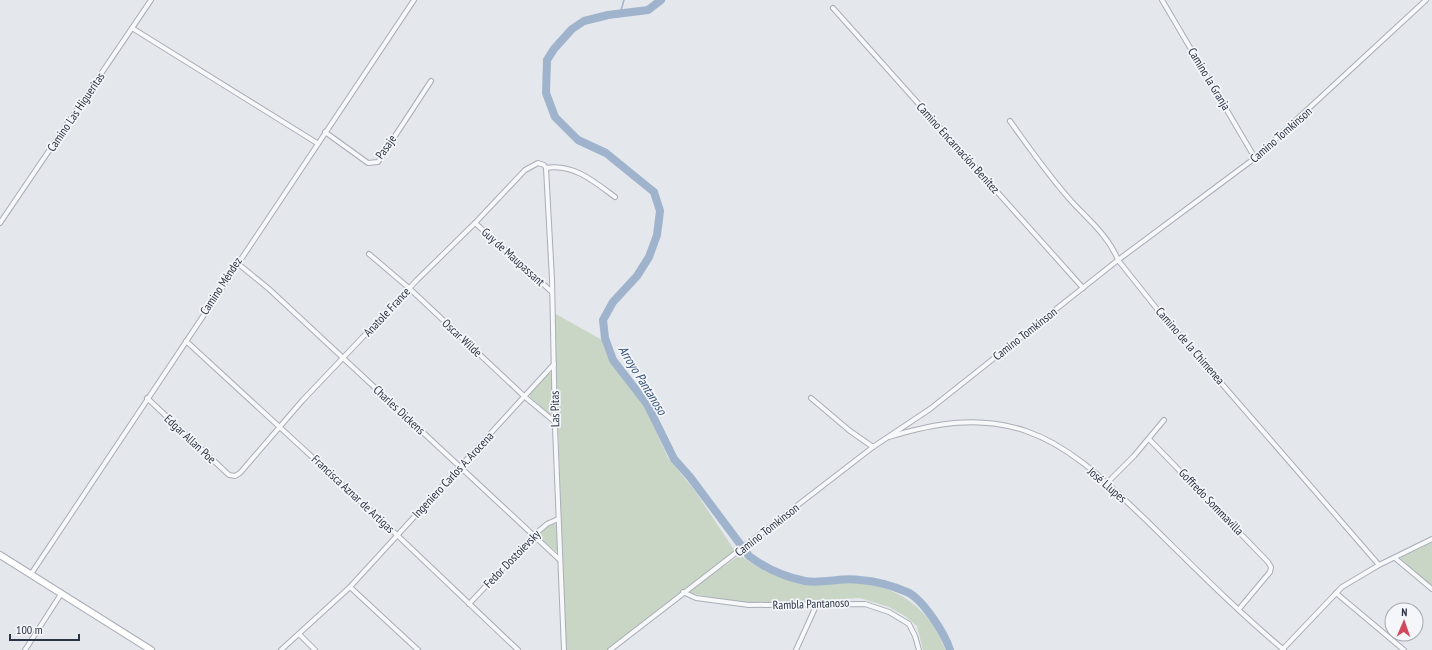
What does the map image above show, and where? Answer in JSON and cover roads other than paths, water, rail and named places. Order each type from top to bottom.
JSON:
[{"type":"main road","points":[[0,554],[143,647],[151,650]]},
{"type":"street","name":"Camino Las Higueritas","points":[[0,223],[150,0]]},
{"type":"street","name":"Camino Méndez","points":[[31,574],[186,341],[236,262],[414,0]]},
{"type":"street","name":"Camino la Granja","points":[[1162,0],[1255,158]]},
{"type":"street","name":"Camino Tomkinson","points":[[610,650],[683,592],[753,542],[873,447],[930,409],[1118,260],[1255,158],[1426,0]]},
{"type":"street","name":"Camino Encarnación Benítez","points":[[833,8],[1083,288]]},
{"type":"street","points":[[132,28],[317,143]]},
{"type":"street","name":"Pasaje","points":[[325,132],[368,163],[378,162],[431,81]]},
{"type":"street","name":"Camino de la Chimenea","points":[[1010,121],[1040,163],[1102,234],[1114,251],[1118,260],[1157,309],[1379,565]]},
{"type":"street","name":"Anatole France","points":[[235,476],[240,473],[280,427],[409,288],[475,223],[528,167],[541,163],[546,168]]},
{"type":"street","points":[[546,168],[564,167],[579,173],[615,197]]},
{"type":"street","name":"Las Pitas","points":[[546,168],[552,292],[558,518],[564,650]]},
{"type":"street","name":"Guy de Maupassant","points":[[475,223],[552,292]]},
{"type":"street","name":"Oscar Wilde","points":[[369,254],[409,288],[525,397],[555,422]]},
{"type":"street","name":"Charles Dickens","points":[[236,262],[269,289],[560,560]]},
{"type":"street","name":"Francisca Aznar de Artigas","points":[[186,341],[397,535],[518,650]]},
{"type":"street","name":"Ingeniero Carlos A. Arocena","points":[[281,650],[350,587],[554,364]]},
{"type":"street","name":"Edgar Allan Poe","points":[[147,398],[229,475],[235,476]]},
{"type":"street","points":[[811,398],[850,431],[873,447]]},
{"type":"street","points":[[1107,484],[1149,439],[1164,420]]},
{"type":"street","name":"José Llupes","points":[[885,438],[918,428],[954,422],[972,422],[1010,426],[1026,431],[1057,445],[1107,484],[1282,650]]},
{"type":"street","name":"Goffredo Sommavilla","points":[[1149,439],[1268,562],[1271,567],[1270,572],[1239,609]]},
{"type":"street","name":"Fedor Dostoievsky","points":[[469,604],[534,535],[547,524],[558,518]]},
{"type":"street","points":[[1282,650],[1345,584],[1379,565],[1432,539]]},
{"type":"street","points":[[1395,558],[1432,589]]},
{"type":"street","points":[[350,587],[418,650]]},
{"type":"street","name":"Rambla Pantanoso","points":[[683,592],[696,598],[749,605],[816,606],[855,603],[889,612],[909,624],[915,636],[919,650]]},
{"type":"street","points":[[1336,592],[1404,650]]},
{"type":"street","points":[[25,650],[61,594]]},
{"type":"street","points":[[796,650],[816,606]]},
{"type":"street","points":[[299,634],[315,650]]},
{"type":"waterway","points":[[620,14],[624,0]]},
{"type":"waterway","name":"Arroyo Pantanoso","points":[[661,0],[648,10],[608,15],[584,21],[572,29],[554,49],[547,60],[546,93],[555,117],[578,140],[606,153],[654,192],[660,211],[657,235],[649,257],[637,276],[613,302],[603,320],[605,338],[613,360],[647,404],[674,459],[690,477],[749,556],[776,572],[805,581],[819,582],[853,579],[884,584],[907,592],[920,602],[933,618],[950,650]]}]
